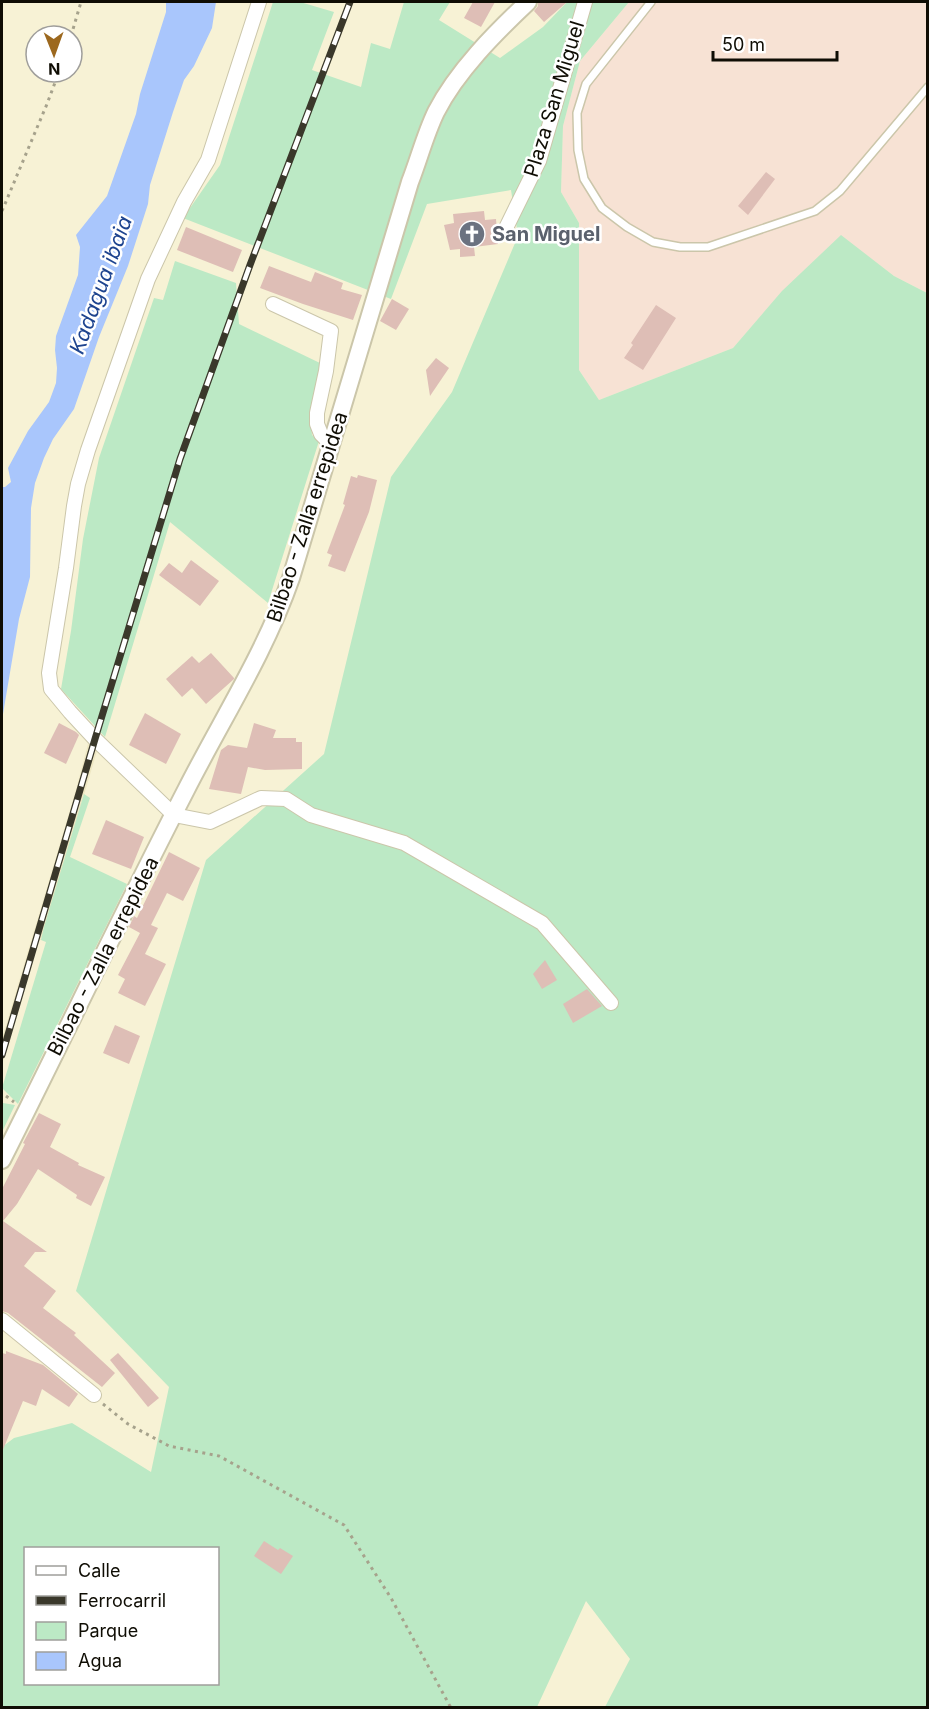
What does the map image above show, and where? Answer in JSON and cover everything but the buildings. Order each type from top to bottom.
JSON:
[{"type":"street","points":[[259,2],[208,160],[184,202],[148,279],[88,450],[74,506],[49,674],[51,689],[94,739],[174,815],[210,822],[261,798],[285,800],[311,815],[404,843],[542,923],[611,1003]]},
{"type":"street","name":"Bilbao - Zalla errepidea","points":[[2,1160],[174,815],[224,718],[250,674],[274,624],[291,578],[410,182],[429,128],[444,98],[468,65],[507,21],[528,2]]},
{"type":"street","name":"Plaza San Miguel","points":[[506,228],[539,161],[585,2]]},
{"type":"street","points":[[273,304],[331,331],[316,424],[321,434],[332,444]]},
{"type":"street","points":[[2,1320],[94,1395]]},
{"type":"lane","points":[[651,2],[586,84],[577,113],[578,150],[584,179],[603,208],[627,227],[653,242],[680,247],[708,247],[815,211],[840,191],[927,87]]},
{"type":"path","points":[[75,24],[81,2]]},
{"type":"path","points":[[2,212],[54,84]]},
{"type":"path","points":[[94,1395],[128,1424],[169,1446],[219,1456],[344,1524],[391,1598],[451,1707]]},
{"type":"shaded area","points":[[629,2],[927,2],[927,293],[894,276],[841,236],[783,291],[733,348],[599,400],[579,370],[579,223],[561,192],[563,126],[580,61]]},
{"type":"shaded area","points":[[88,744],[97,751],[2,1065],[2,1039]]},
{"type":"green space","points":[[273,2],[300,2],[334,12],[312,70],[361,87],[371,43],[390,49],[404,2],[450,2],[439,20],[500,58],[543,27],[567,2],[629,2],[580,61],[563,126],[561,192],[579,223],[579,370],[599,400],[733,348],[782,291],[841,235],[894,276],[927,293],[927,1707],[605,1707],[630,1659],[586,1601],[537,1707],[2,1707],[2,1447],[14,1438],[72,1423],[151,1472],[169,1387],[76,1291],[206,860],[324,754],[391,477],[452,392],[518,236],[511,190],[427,204],[391,299],[183,218],[220,165]]},
{"type":"green space","points":[[175,261],[236,283],[239,324],[322,364],[311,425],[312,435],[319,441],[268,603],[170,522],[105,737],[61,689],[83,539],[99,458],[154,298],[163,300]]},
{"type":"green space","points":[[84,794],[90,798],[70,857],[127,884],[18,1104],[2,1088],[46,942],[41,940],[44,927]]},
{"type":"green space","points":[[3,1103],[15,1105],[2,1132],[2,1109]]},
{"type":"water","name":"Kadagua ibaia","points":[[166,2],[216,2],[212,28],[194,66],[184,80],[150,185],[148,204],[128,266],[99,337],[74,409],[53,439],[35,483],[31,508],[30,577],[19,619],[2,720],[2,487],[11,482],[8,468],[28,431],[49,402],[56,383],[56,336],[78,275],[80,247],[76,235],[107,196],[136,114],[140,94],[166,12]]},
{"type":"railway","points":[[2,1055],[180,459],[250,265],[350,2]]},
{"type":"place","name":"San Miguel","points":[[472,234]]}]
